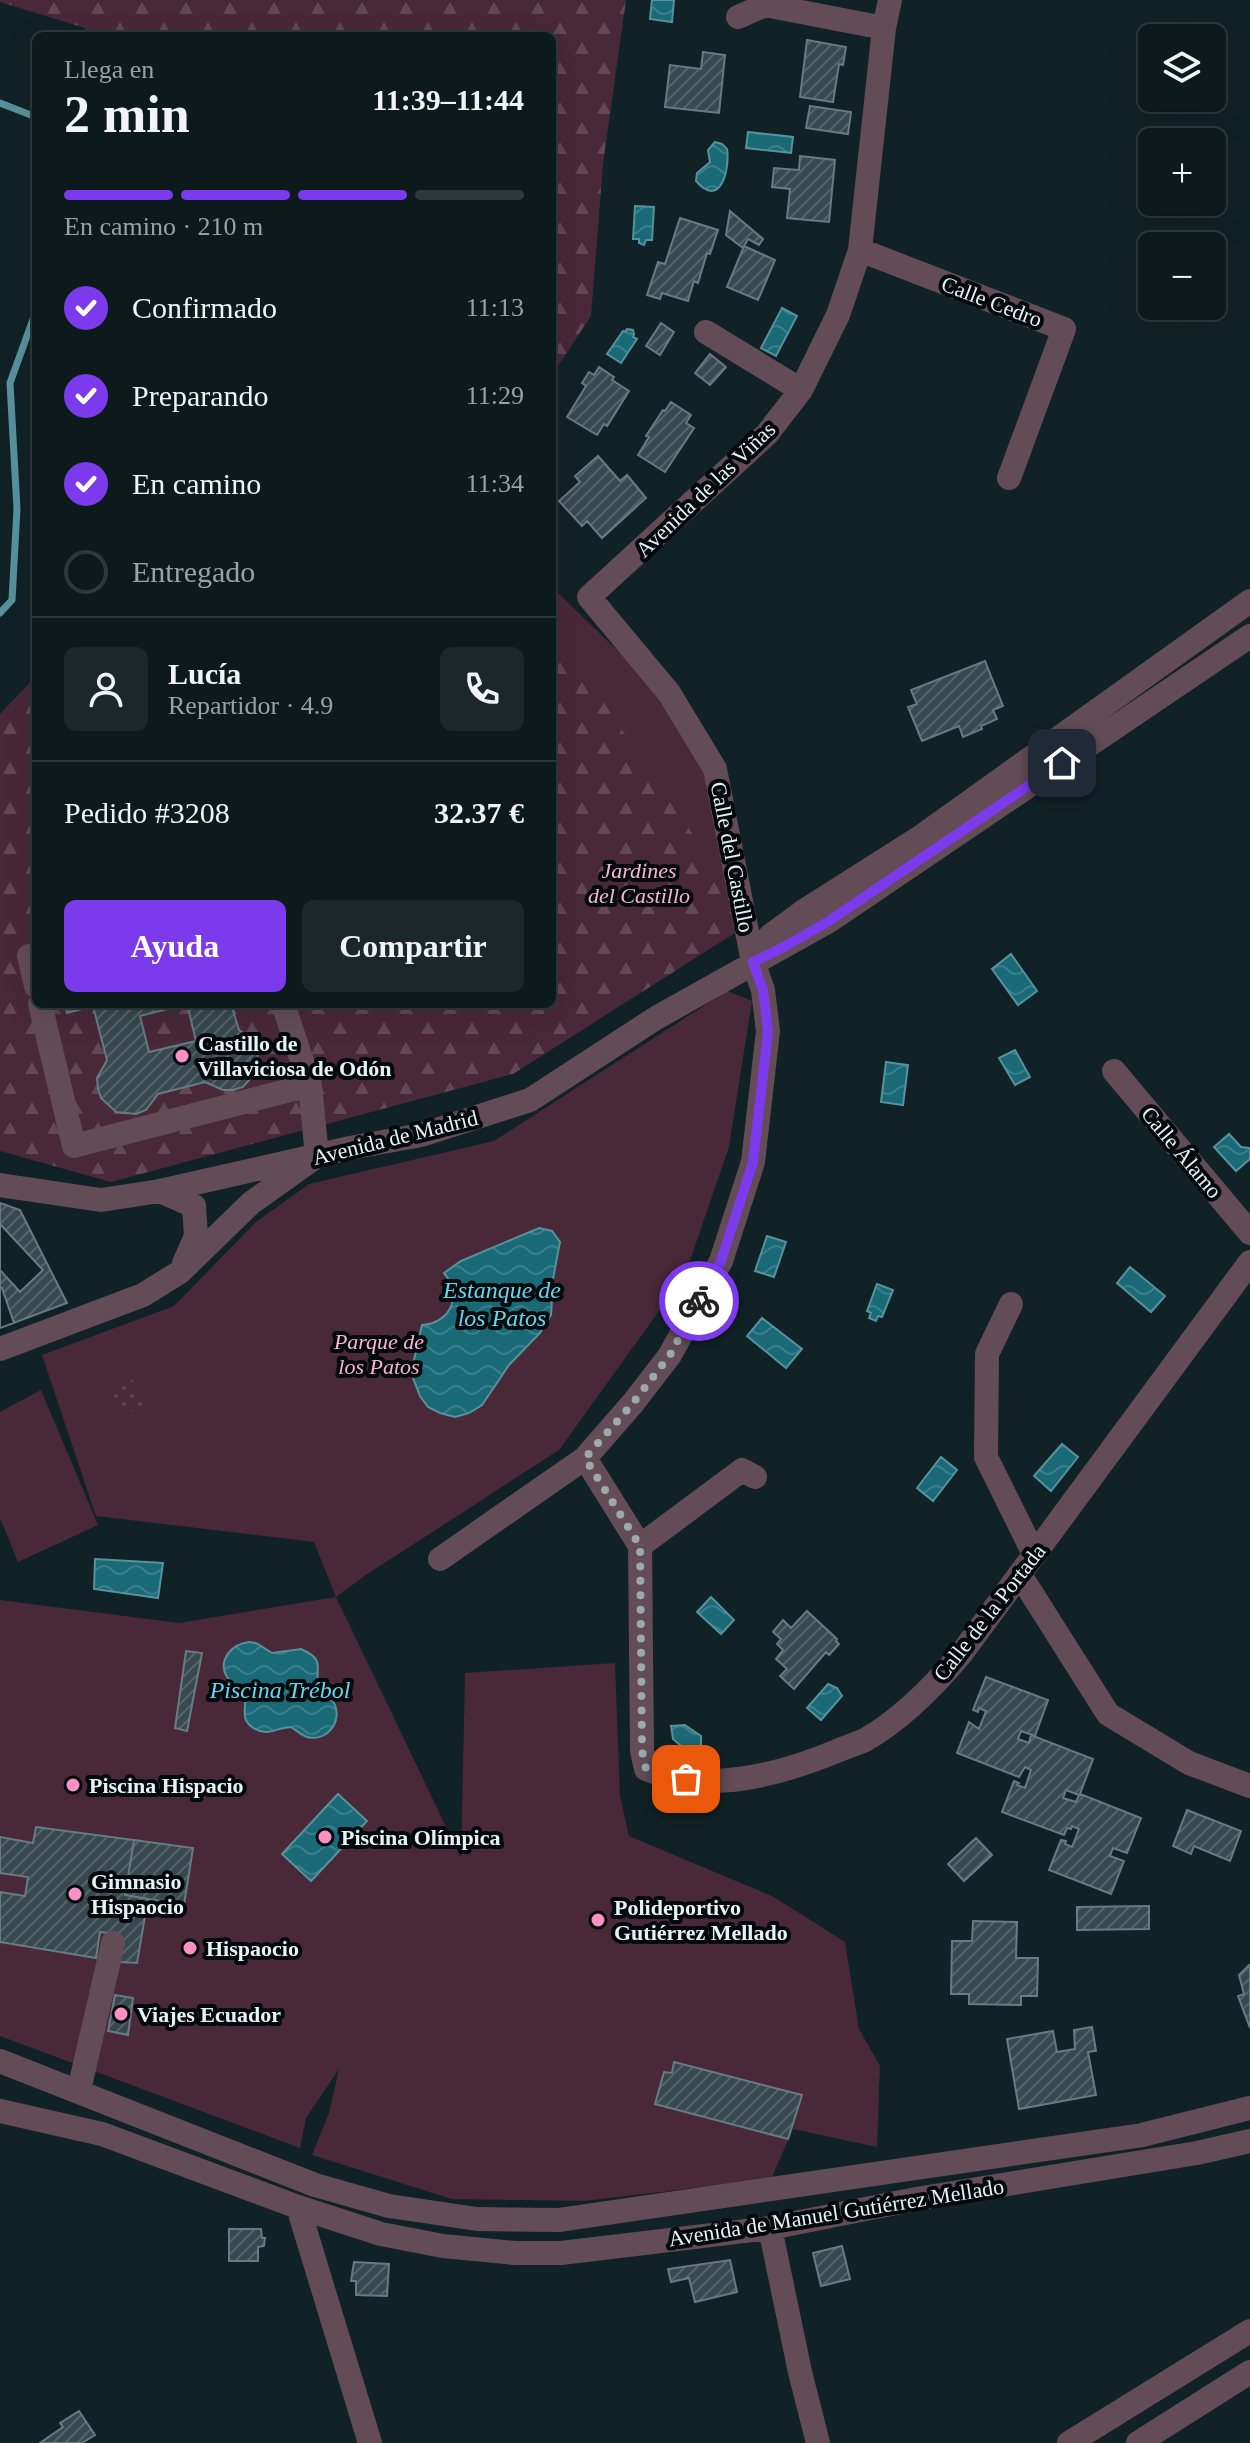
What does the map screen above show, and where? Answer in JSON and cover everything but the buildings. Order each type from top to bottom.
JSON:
[{"type":"street","name":"Avenida de las Viñas","points":[[589,597],[767,434],[801,390],[838,315],[860,250],[884,28],[890,0]]},
{"type":"street","points":[[738,17],[765,5],[884,28]]},
{"type":"street","name":"Calle Cedro","points":[[860,250],[1064,329],[1009,478]]},
{"type":"street","points":[[706,332],[801,390]]},
{"type":"street","name":"Calle del Castillo","points":[[440,1559],[585,1458],[633,1403],[670,1355],[721,1261],[753,1162],[768,1031],[763,990],[753,962],[715,769],[669,693],[589,597]]},
{"type":"street","name":"Avenida de Madrid","points":[[753,962],[770,936],[793,919],[919,838],[1250,601]]},
{"type":"street","name":"Avenida de Madrid","points":[[0,1185],[101,1200],[160,1191],[421,1135],[530,1100],[656,1018],[829,921],[1250,636]]},
{"type":"street","points":[[41,1008],[74,1146],[310,1085]]},
{"type":"street","points":[[0,1349],[143,1295],[180,1272],[251,1203],[317,1156],[310,1085],[284,1008]]},
{"type":"street","name":"Calle Álamo","points":[[1114,1071],[1250,1233]]},
{"type":"street","points":[[160,1191],[194,1206],[196,1236],[180,1272]]},
{"type":"street","name":"Calle de la Portada","points":[[640,1546],[642,1751],[646,1769],[664,1777],[708,1782],[759,1776],[814,1761],[865,1740],[904,1712],[938,1681],[1250,1264]]},
{"type":"street","points":[[1011,1304],[987,1354],[986,1457],[1034,1554]]},
{"type":"street","points":[[585,1458],[640,1546],[742,1470],[755,1477]]},
{"type":"street","points":[[1020,1575],[1108,1714],[1189,1763],[1250,1786]]},
{"type":"street","points":[[79,2090],[113,1943]]},
{"type":"street","name":"Avenida de Manuel Gutiérrez Mellado","points":[[0,2061],[315,2185],[389,2206],[477,2219],[558,2220],[1142,2135],[1250,2108]]},
{"type":"street","points":[[102,2134],[114,2104]]},
{"type":"street","name":"Avenida de Manuel Gutiérrez Mellado","points":[[0,2111],[102,2134],[298,2207],[381,2234],[443,2246],[515,2253],[561,2253],[770,2228],[916,2199],[1197,2153],[1250,2141]]},
{"type":"street","points":[[298,2207],[370,2443]]},
{"type":"street","points":[[770,2228],[818,2443]]},
{"type":"street","points":[[1069,2443],[1250,2331]]},
{"type":"street","points":[[1138,2443],[1250,2372]]},
{"type":"green space","points":[[626,0],[603,164],[591,316],[556,369],[556,32],[85,32],[85,28],[0,2]]},
{"type":"green space","name":"Jardines del Castillo","points":[[556,591],[655,687],[706,778],[739,924],[513,1074],[454,1008],[556,1008]]},
{"type":"green space","points":[[556,632],[752,922],[513,1074],[111,1182],[0,1151],[0,714],[32,680],[32,1008],[556,1008]]},
{"type":"green space","name":"Parque de los Patos","points":[[727,991],[752,1001],[729,1147],[685,1275],[559,1450],[336,1597],[314,1542],[96,1516],[42,1355],[174,1306],[256,1222],[309,1184],[494,1141]]},
{"type":"green space","points":[[135,1379],[145,1406],[121,1415],[111,1388]]},
{"type":"green space","points":[[41,1390],[98,1525],[18,1562],[0,1518],[0,1412]]},
{"type":"green space","points":[[336,1597],[461,1858],[465,1673],[615,1663],[620,1796],[629,1836],[774,1897],[845,1942],[859,2029],[880,2066],[877,2147],[793,2129],[771,2179],[584,2201],[452,2199],[312,2155],[329,2113],[339,2069],[306,2118],[300,2148],[0,2036],[0,1600],[179,1623]]},
{"type":"water","points":[[652,0],[674,0],[672,22],[650,19]]},
{"type":"water","points":[[748,132],[793,137],[791,153],[746,148]]},
{"type":"water","points":[[715,142],[727,149],[728,157],[722,183],[712,191],[696,181],[697,173],[710,162],[708,150]]},
{"type":"water","points":[[635,206],[654,207],[652,240],[646,240],[644,245],[639,243],[639,239],[633,239]]},
{"type":"water","points":[[782,308],[797,316],[776,356],[761,348]]},
{"type":"water","points":[[627,329],[633,330],[633,337],[637,339],[621,363],[607,354]]},
{"type":"water","points":[[1011,954],[1037,991],[1018,1005],[992,969]]},
{"type":"water","points":[[1015,1050],[1030,1077],[1015,1085],[999,1058]]},
{"type":"water","points":[[886,1062],[908,1065],[903,1105],[881,1102]]},
{"type":"water","points":[[1229,1134],[1241,1147],[1250,1148],[1250,1159],[1236,1171],[1214,1147]]},
{"type":"water","name":"Estanque de los Patos","points":[[539,1228],[552,1231],[560,1242],[553,1279],[551,1315],[540,1333],[509,1365],[482,1405],[455,1417],[428,1407],[411,1373],[422,1325],[440,1319],[451,1306],[453,1290],[444,1273],[461,1261]]},
{"type":"water","points":[[767,1236],[786,1242],[774,1277],[755,1271]]},
{"type":"water","points":[[1130,1267],[1165,1296],[1151,1312],[1117,1283]]},
{"type":"water","points":[[877,1284],[893,1290],[882,1317],[878,1316],[876,1321],[869,1318],[871,1313],[867,1311]]},
{"type":"water","points":[[762,1318],[802,1349],[786,1368],[747,1336]]},
{"type":"water","points":[[1062,1444],[1078,1457],[1051,1491],[1034,1476]]},
{"type":"water","points":[[941,1457],[957,1470],[933,1501],[917,1488]]},
{"type":"water","points":[[95,1559],[163,1563],[158,1598],[94,1589]]},
{"type":"water","points":[[711,1597],[734,1620],[721,1634],[697,1612]]},
{"type":"water","name":"Piscina Trébol","points":[[249,1642],[272,1653],[301,1649],[314,1657],[318,1666],[319,1686],[333,1702],[337,1712],[331,1730],[314,1738],[291,1727],[264,1732],[250,1725],[245,1718],[244,1696],[224,1671],[225,1659],[232,1649]]},
{"type":"water","points":[[828,1684],[837,1688],[842,1696],[821,1720],[807,1708]]},
{"type":"water","points":[[685,1725],[701,1736],[701,1748],[688,1752],[673,1739],[671,1726]]},
{"type":"water","name":"Piscina Olímpica","points":[[338,1794],[367,1821],[311,1881],[282,1854]]},
{"type":"waterway","points":[[0,103],[32,115]]},
{"type":"waterway","points":[[0,613],[12,600],[17,509],[10,383],[32,322]]},
{"type":"way so far","points":[[686,1779],[664,1777],[646,1769],[642,1751],[640,1546],[585,1458],[670,1355],[699,1301]]},
{"type":"place","name":"Castillo de Villaviciosa de Odón","points":[[182,1056]]},
{"type":"place","name":"Piscina Hispacio","points":[[73,1785]]},
{"type":"place","name":"Piscina Olímpica","points":[[325,1837]]},
{"type":"place","name":"Gimnasio Hispaocio","points":[[75,1894]]},
{"type":"place","name":"Polideportivo Gutiérrez Mellado","points":[[598,1920]]},
{"type":"place","name":"Hispaocio","points":[[190,1948]]},
{"type":"place","name":"Viajes Ecuador","points":[[121,2014]]},
{"type":"route","points":[[699,1301],[721,1261],[753,1162],[768,1031],[763,990],[753,962],[829,921],[1062,763]]}]
